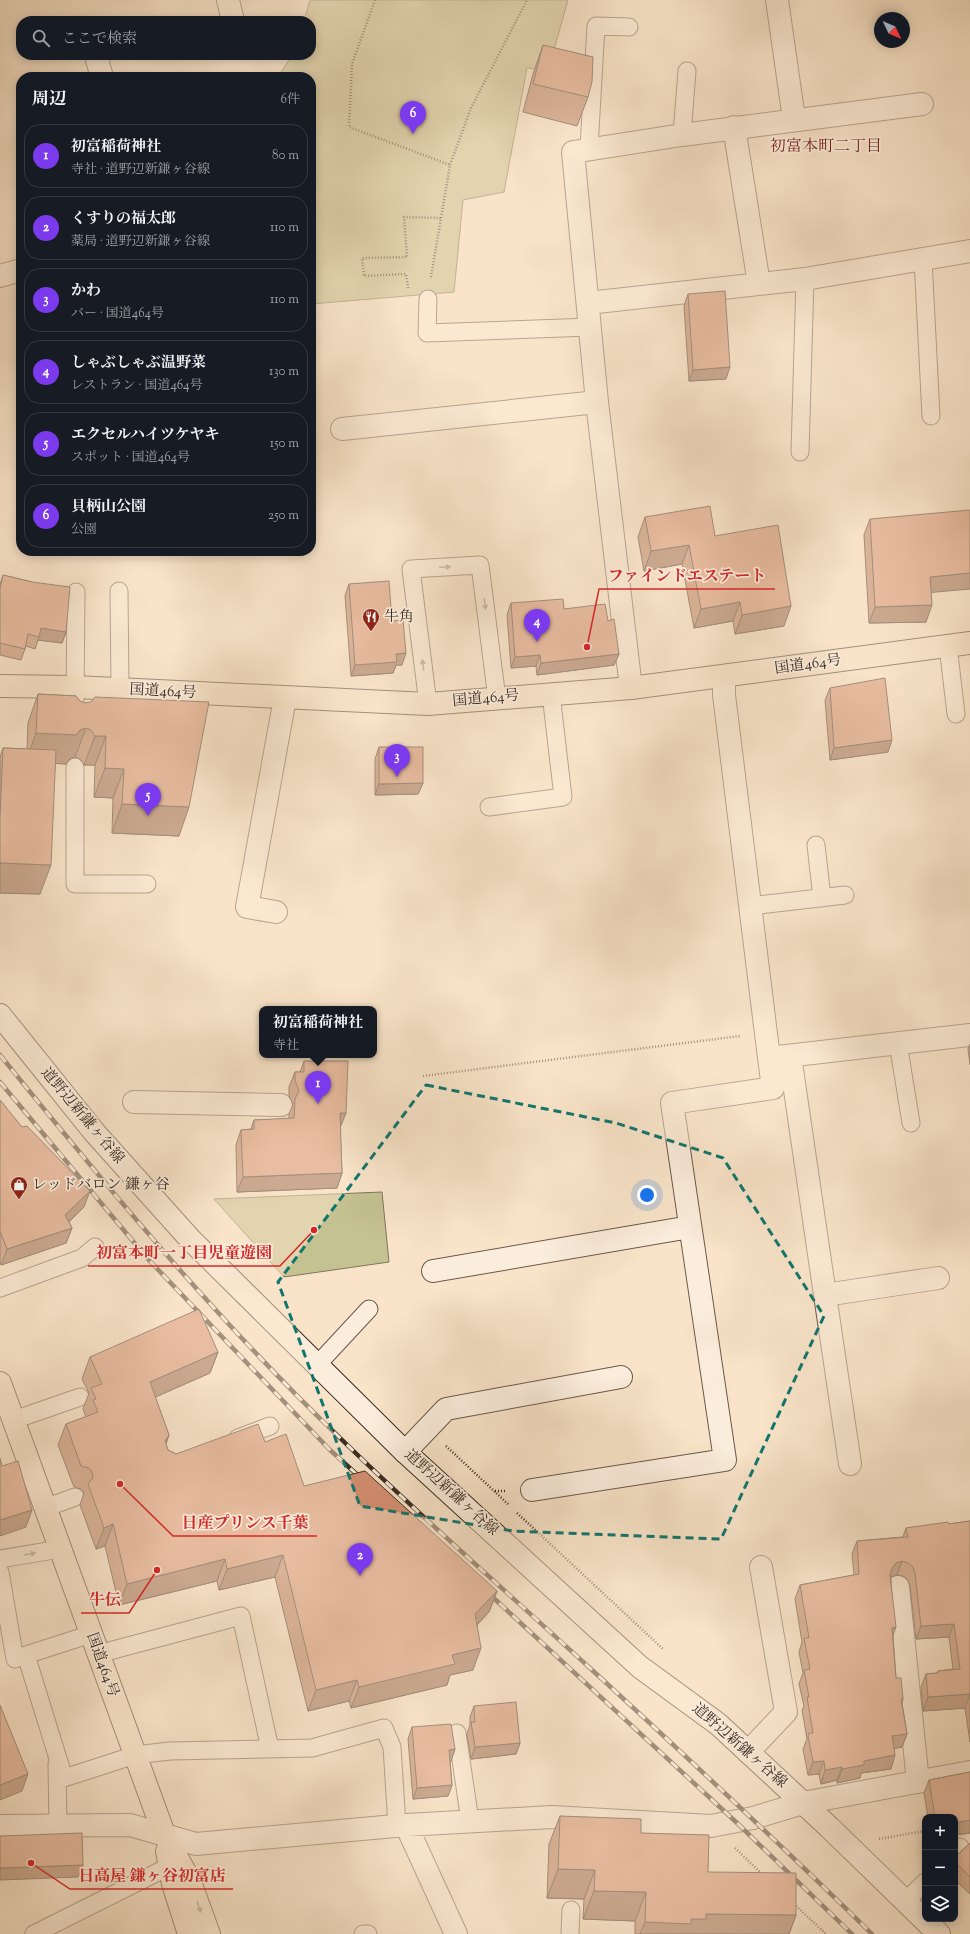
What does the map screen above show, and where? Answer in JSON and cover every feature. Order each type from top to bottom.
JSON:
[{"type":"highway","name":"国道464号","points":[[0,686],[75,687],[428,704],[631,688],[970,643]]},
{"type":"highway","name":"国道464号","points":[[5,1404],[45,1508],[164,1834],[189,1879],[209,1934]]},
{"type":"highway","name":"国道464号","points":[[164,1834],[173,1884],[189,1934]]},
{"type":"street","points":[[228,0],[232,16]]},
{"type":"street","points":[[777,0],[794,119]]},
{"type":"street","points":[[97,60],[101,72]]},
{"type":"street","points":[[631,688],[597,402],[573,152],[589,148],[794,119],[922,104]]},
{"type":"street","points":[[734,128],[759,284]]},
{"type":"street","points":[[588,302],[805,279],[970,251]]},
{"type":"street","points":[[0,276],[16,271]]},
{"type":"street","points":[[342,429],[597,402]]},
{"type":"street","points":[[724,676],[724,695],[766,1033],[779,1057],[825,1295],[850,1464]]},
{"type":"street","points":[[276,912],[246,907],[285,698]]},
{"type":"street","name":"道野辺新鎌ヶ谷線","points":[[0,1015],[95,1133],[190,1239],[405,1452],[640,1667],[718,1724],[906,1900],[939,1934]]},
{"type":"street","points":[[779,1057],[970,1035]]},
{"type":"street","points":[[532,1490],[725,1460],[672,1103],[773,1088],[779,1057]]},
{"type":"street","points":[[134,1102],[281,1105]]},
{"type":"street","points":[[433,1270],[690,1227]]},
{"type":"street","points":[[825,1295],[938,1278]]},
{"type":"street","points":[[405,1452],[446,1409],[621,1377]]},
{"type":"street","points":[[748,1752],[786,1712],[760,1567]]},
{"type":"street","points":[[898,1587],[918,1782]]},
{"type":"street","points":[[0,1826],[130,1825],[196,1844],[401,1825],[552,1817],[711,1826],[753,1818],[803,1803],[970,1772]]},
{"type":"street","points":[[401,1825],[456,1934]]},
{"type":"lane","points":[[589,148],[596,26],[629,27]]},
{"type":"lane","points":[[682,135],[687,71]]},
{"type":"lane","points":[[923,259],[931,416]]},
{"type":"lane","points":[[800,452],[805,279]]},
{"type":"lane","points":[[428,305],[427,333],[590,327]]},
{"type":"lane","points":[[428,704],[411,569],[480,565],[497,698]]},
{"type":"lane","points":[[119,591],[120,690]]},
{"type":"lane","points":[[75,717],[76,592]]},
{"type":"lane","points":[[948,646],[956,714]]},
{"type":"lane","points":[[488,807],[563,797],[551,694]]},
{"type":"lane","points":[[75,767],[75,884],[147,884]]},
{"type":"lane","points":[[816,845],[822,898]]},
{"type":"lane","points":[[750,906],[845,895]]},
{"type":"lane","points":[[898,1043],[911,1123]]},
{"type":"lane","points":[[0,1288],[82,1258],[95,1246]]},
{"type":"lane","points":[[317,1364],[369,1309]]},
{"type":"lane","points":[[5,1404],[80,1397]]},
{"type":"lane","points":[[226,1442],[270,1426]]},
{"type":"lane","points":[[45,1508],[75,1497]]},
{"type":"lane","points":[[0,1559],[60,1549]]},
{"type":"lane","points":[[0,1572],[6,1644],[15,1659]]},
{"type":"lane","points":[[270,1749],[241,1616],[94,1644],[26,1655],[64,1778],[135,1755],[170,1751],[270,1749],[312,1748],[384,1728],[392,1747],[401,1825]]},
{"type":"lane","points":[[457,1733],[470,1821]]},
{"type":"lane","points":[[57,1754],[58,1826]]},
{"type":"lane","points":[[34,1934],[170,1866]]},
{"type":"lane","points":[[906,1900],[922,1885]]},
{"type":"lane","points":[[570,1910],[570,1934]]},
{"type":"lane","points":[[363,1934],[368,1934]]},
{"type":"path","points":[[375,0],[352,64],[349,127],[450,165]]},
{"type":"path","points":[[436,250],[450,165],[471,108],[527,0]]},
{"type":"path","points":[[428,305],[411,310],[406,274],[364,276],[362,258],[407,257],[404,217],[441,218]]},
{"type":"path","points":[[423,1076],[766,1033]]},
{"type":"path","points":[[442,1441],[665,1651]]},
{"type":"path","points":[[711,1826],[764,1875]]},
{"type":"path","points":[[874,1840],[922,1831]]},
{"type":"path","points":[[792,1902],[826,1934]]},
{"type":"highlighted area","points":[[426,1085],[616,1123],[723,1158],[824,1316],[721,1539],[513,1531],[360,1506],[278,1282]]},
{"type":"shaded area","points":[[310,0],[568,0],[548,71],[527,68],[504,192],[463,200],[454,292],[316,304],[316,72],[281,72],[289,60],[316,60],[316,16],[305,16]]},
{"type":"shaded area","points":[[382,1192],[389,1262],[284,1277],[214,1199]]},
{"type":"building","points":[[543,45],[593,57],[592,82],[588,97],[533,84]]},
{"type":"building","points":[[725,291],[730,367],[693,370],[688,294]]},
{"type":"building","points":[[710,506],[715,536],[778,525],[791,606],[742,615],[740,602],[701,609],[689,545],[651,551],[645,517]]},
{"type":"building","points":[[970,510],[970,573],[930,577],[932,605],[875,607],[870,519]]},
{"type":"building","points":[[3,575],[32,582],[70,587],[66,632],[41,628],[39,637],[28,634],[25,649],[0,643],[0,589]]},
{"type":"building","points":[[389,581],[392,621],[403,620],[406,653],[396,654],[397,662],[355,665],[349,584]]},
{"type":"building","points":[[563,599],[564,609],[605,604],[608,621],[614,619],[619,654],[541,663],[540,655],[515,657],[511,603]]},
{"type":"building","points":[[885,678],[892,740],[834,748],[830,688]]},
{"type":"building","points":[[38,694],[76,696],[80,701],[85,703],[91,702],[95,697],[209,702],[189,807],[122,804],[124,769],[105,768],[106,736],[95,736],[91,730],[86,728],[80,730],[76,735],[36,733]]},
{"type":"building","points":[[379,747],[423,747],[423,783],[379,784]]},
{"type":"building","points":[[3,748],[56,750],[51,865],[0,863]]},
{"type":"building","points":[[304,1061],[348,1061],[346,1113],[340,1113],[342,1173],[243,1177],[241,1130],[254,1129],[254,1120],[294,1118],[295,1099],[299,1090],[295,1081],[295,1072],[304,1072]]},
{"type":"building","points":[[0,1100],[22,1127],[27,1126],[90,1191],[65,1215],[72,1228],[7,1249],[0,1231]]},
{"type":"building","points":[[199,1309],[218,1352],[150,1382],[169,1435],[165,1441],[168,1450],[176,1454],[258,1424],[265,1442],[286,1434],[304,1486],[365,1471],[497,1591],[475,1614],[481,1648],[452,1655],[455,1664],[359,1687],[357,1680],[316,1690],[283,1555],[227,1569],[225,1559],[127,1584],[113,1524],[104,1528],[88,1484],[93,1478],[92,1472],[89,1468],[81,1466],[66,1424],[98,1412],[93,1400],[96,1399],[91,1388],[102,1384],[90,1357]]},
{"type":"building","points":[[0,1458],[2,1466],[18,1461],[32,1510],[0,1520]]},
{"type":"building","points":[[970,1521],[970,1694],[928,1697],[926,1674],[938,1673],[938,1671],[960,1669],[954,1624],[921,1626],[913,1567],[902,1561],[896,1563],[892,1568],[890,1575],[896,1627],[892,1628],[896,1678],[901,1678],[903,1699],[901,1699],[907,1734],[892,1736],[895,1755],[864,1761],[864,1765],[825,1770],[824,1761],[813,1762],[808,1736],[809,1733],[813,1733],[804,1670],[810,1669],[804,1638],[809,1638],[800,1585],[859,1574],[857,1541],[908,1537],[906,1528],[948,1522],[949,1524]]},
{"type":"building","points":[[516,1702],[520,1743],[475,1747],[471,1722],[475,1722],[474,1706]]},
{"type":"building","points":[[0,1705],[28,1774],[0,1785]]},
{"type":"building","points":[[451,1724],[455,1749],[449,1750],[452,1785],[417,1788],[412,1727]]},
{"type":"building","points":[[970,1772],[970,1820],[958,1822],[958,1814],[935,1814],[929,1780]]},
{"type":"building","points":[[560,1816],[641,1819],[641,1833],[709,1835],[708,1872],[796,1873],[796,1915],[706,1914],[706,1919],[691,1919],[691,1924],[645,1922],[646,1892],[594,1891],[595,1870],[558,1869]]},
{"type":"building","points":[[82,1833],[83,1865],[0,1868],[0,1836]]},
{"type":"building","points":[[970,1843],[970,1877],[958,1865],[958,1854]]},
{"type":"railway","points":[[0,1055],[122,1203],[206,1299],[294,1392],[401,1496],[662,1734],[872,1934]]},
{"type":"railway","points":[[0,1082],[147,1258],[329,1449],[364,1481]]},
{"type":"railway","points":[[486,1591],[736,1822],[852,1934]]},
{"type":"place","name":"貝柄山公園","points":[[413,134]]},
{"type":"place","name":"牛角","points":[[371,632]]},
{"type":"place","name":"しゃぶしゃぶ温野菜","points":[[537,642]]},
{"type":"place","name":"ファインドエステート","points":[[587,647]]},
{"type":"place","name":"かわ","points":[[397,777]]},
{"type":"place","name":"エクセルハイツケヤキ","points":[[148,816]]},
{"type":"place","name":"初富稲荷神社","points":[[318,1104]]},
{"type":"place","name":"レッドバロン 鎌ヶ谷","points":[[19,1200]]},
{"type":"place","name":"初富本町一丁目児童遊園","points":[[314,1230]]},
{"type":"place","name":"日産プリンス千葉","points":[[120,1484]]},
{"type":"place","name":"牛伝","points":[[157,1570]]},
{"type":"place","name":"くすりの福太郎","points":[[360,1576]]},
{"type":"place","name":"日高屋 鎌ヶ谷初富店","points":[[31,1863]]},
{"type":"district","name":"初富本町二丁目","points":[[826,147]]}]
